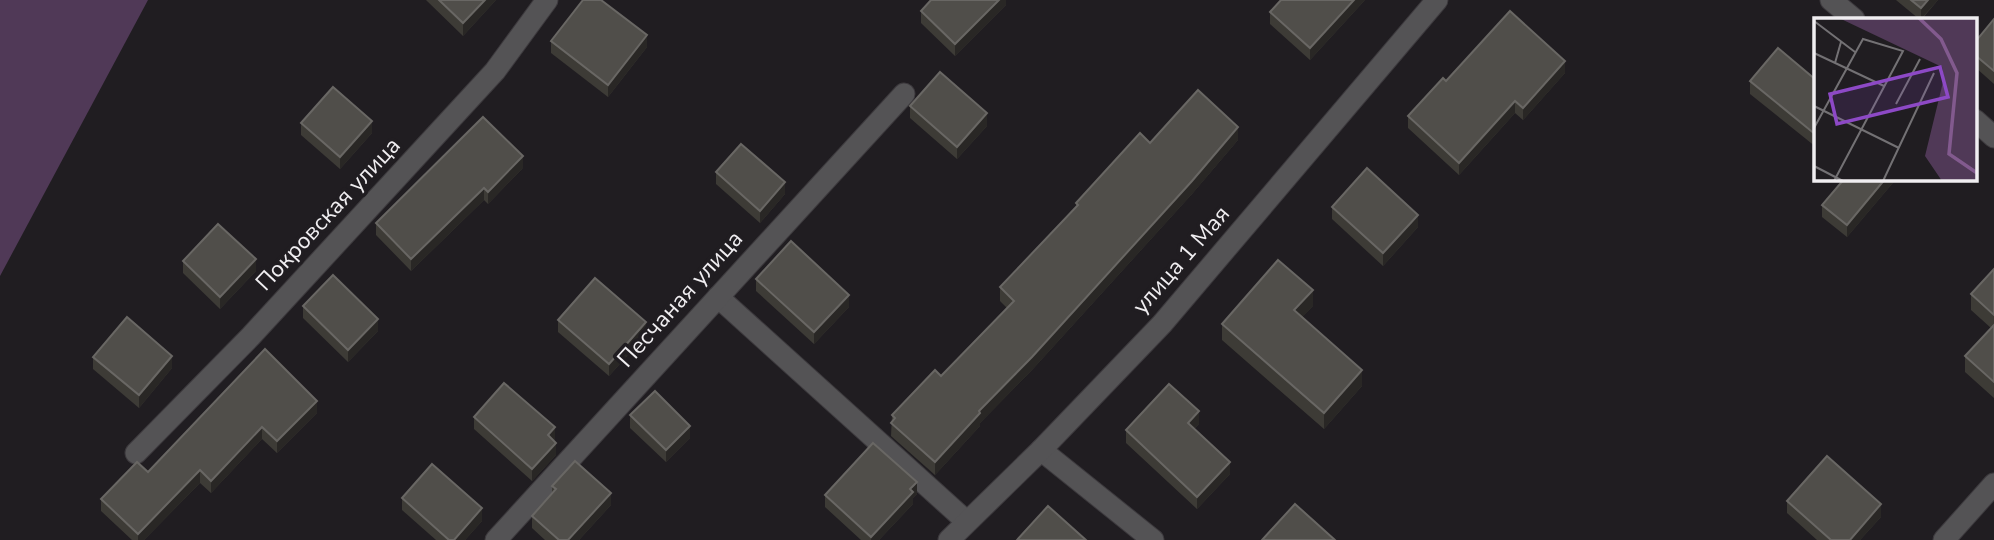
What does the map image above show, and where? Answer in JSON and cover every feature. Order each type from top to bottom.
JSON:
[{"type":"street","name":"Покровская улица","points":[[136,453],[251,336],[486,81],[547,0]]},
{"type":"street","name":"улица 1 Мая","points":[[949,540],[1041,450],[1162,324],[1437,0]]},
{"type":"street","points":[[1831,0],[1853,18]]},
{"type":"street","name":"Песчаная улица","points":[[496,540],[904,94]]},
{"type":"street","points":[[1976,122],[1994,137]]},
{"type":"street","points":[[718,297],[966,521]]},
{"type":"street","points":[[1041,450],[1153,540]]},
{"type":"street","points":[[1944,540],[1994,484]]},
{"type":"shaded area","points":[[0,0],[148,0],[0,276]]},
{"type":"building","points":[[439,0],[485,0],[463,23]]},
{"type":"building","points":[[583,0],[601,0],[647,35],[608,85],[551,41]]},
{"type":"building","points":[[931,0],[999,0],[955,44],[921,11]]},
{"type":"building","points":[[1281,0],[1354,0],[1310,48],[1270,12]]},
{"type":"building","points":[[1911,0],[1928,0],[1921,8]]},
{"type":"building","points":[[1510,11],[1565,61],[1523,108],[1515,101],[1459,163],[1408,116],[1443,78],[1446,81]]},
{"type":"building","points":[[1994,19],[1994,71],[1976,56],[1976,41]]},
{"type":"building","points":[[1778,48],[1814,78],[1814,133],[1750,81]]},
{"type":"building","points":[[940,72],[987,113],[957,147],[910,106]]},
{"type":"building","points":[[333,87],[372,121],[340,157],[301,123]]},
{"type":"building","points":[[1198,90],[1238,127],[1192,181],[935,462],[891,423],[895,418],[892,415],[935,370],[941,376],[1014,301],[1000,287],[1078,205],[1076,203],[1140,133],[1150,143]]},
{"type":"building","points":[[483,117],[523,156],[488,192],[484,188],[411,259],[376,223]]},
{"type":"building","points":[[741,144],[785,182],[760,211],[716,172]]},
{"type":"building","points":[[1367,168],[1418,215],[1383,253],[1332,207]]},
{"type":"building","points":[[1843,180],[1884,180],[1847,225],[1822,205]]},
{"type":"building","points":[[218,224],[256,259],[220,297],[183,261]]},
{"type":"building","points":[[791,241],[849,295],[814,332],[756,279]]},
{"type":"building","points":[[1278,260],[1313,290],[1294,310],[1362,370],[1324,413],[1222,324]]},
{"type":"building","points":[[1994,269],[1994,315],[1971,294]]},
{"type":"building","points":[[333,275],[378,319],[348,350],[303,306]]},
{"type":"building","points":[[595,278],[646,322],[609,364],[558,320]]},
{"type":"building","points":[[127,317],[172,356],[139,395],[93,357]]},
{"type":"building","points":[[1994,325],[1994,382],[1965,356]]},
{"type":"building","points":[[265,349],[317,401],[277,441],[262,427],[211,481],[200,470],[138,534],[101,499],[137,462],[148,472]]},
{"type":"building","points":[[504,383],[555,427],[548,435],[556,443],[532,469],[474,417]]},
{"type":"building","points":[[1169,384],[1199,411],[1188,423],[1230,462],[1197,497],[1126,430]]},
{"type":"building","points":[[655,391],[690,426],[666,450],[630,415]]},
{"type":"building","points":[[873,443],[917,482],[910,489],[913,492],[871,537],[825,495]]},
{"type":"building","points":[[1827,456],[1881,504],[1850,540],[1831,540],[1787,501]]},
{"type":"building","points":[[575,461],[611,493],[568,540],[559,540],[532,516],[556,489],[552,486]]},
{"type":"building","points":[[432,464],[482,508],[454,540],[449,540],[402,498]]},
{"type":"building","points":[[1295,504],[1335,540],[1262,540]]},
{"type":"building","points":[[1048,506],[1086,540],[1017,540]]}]
